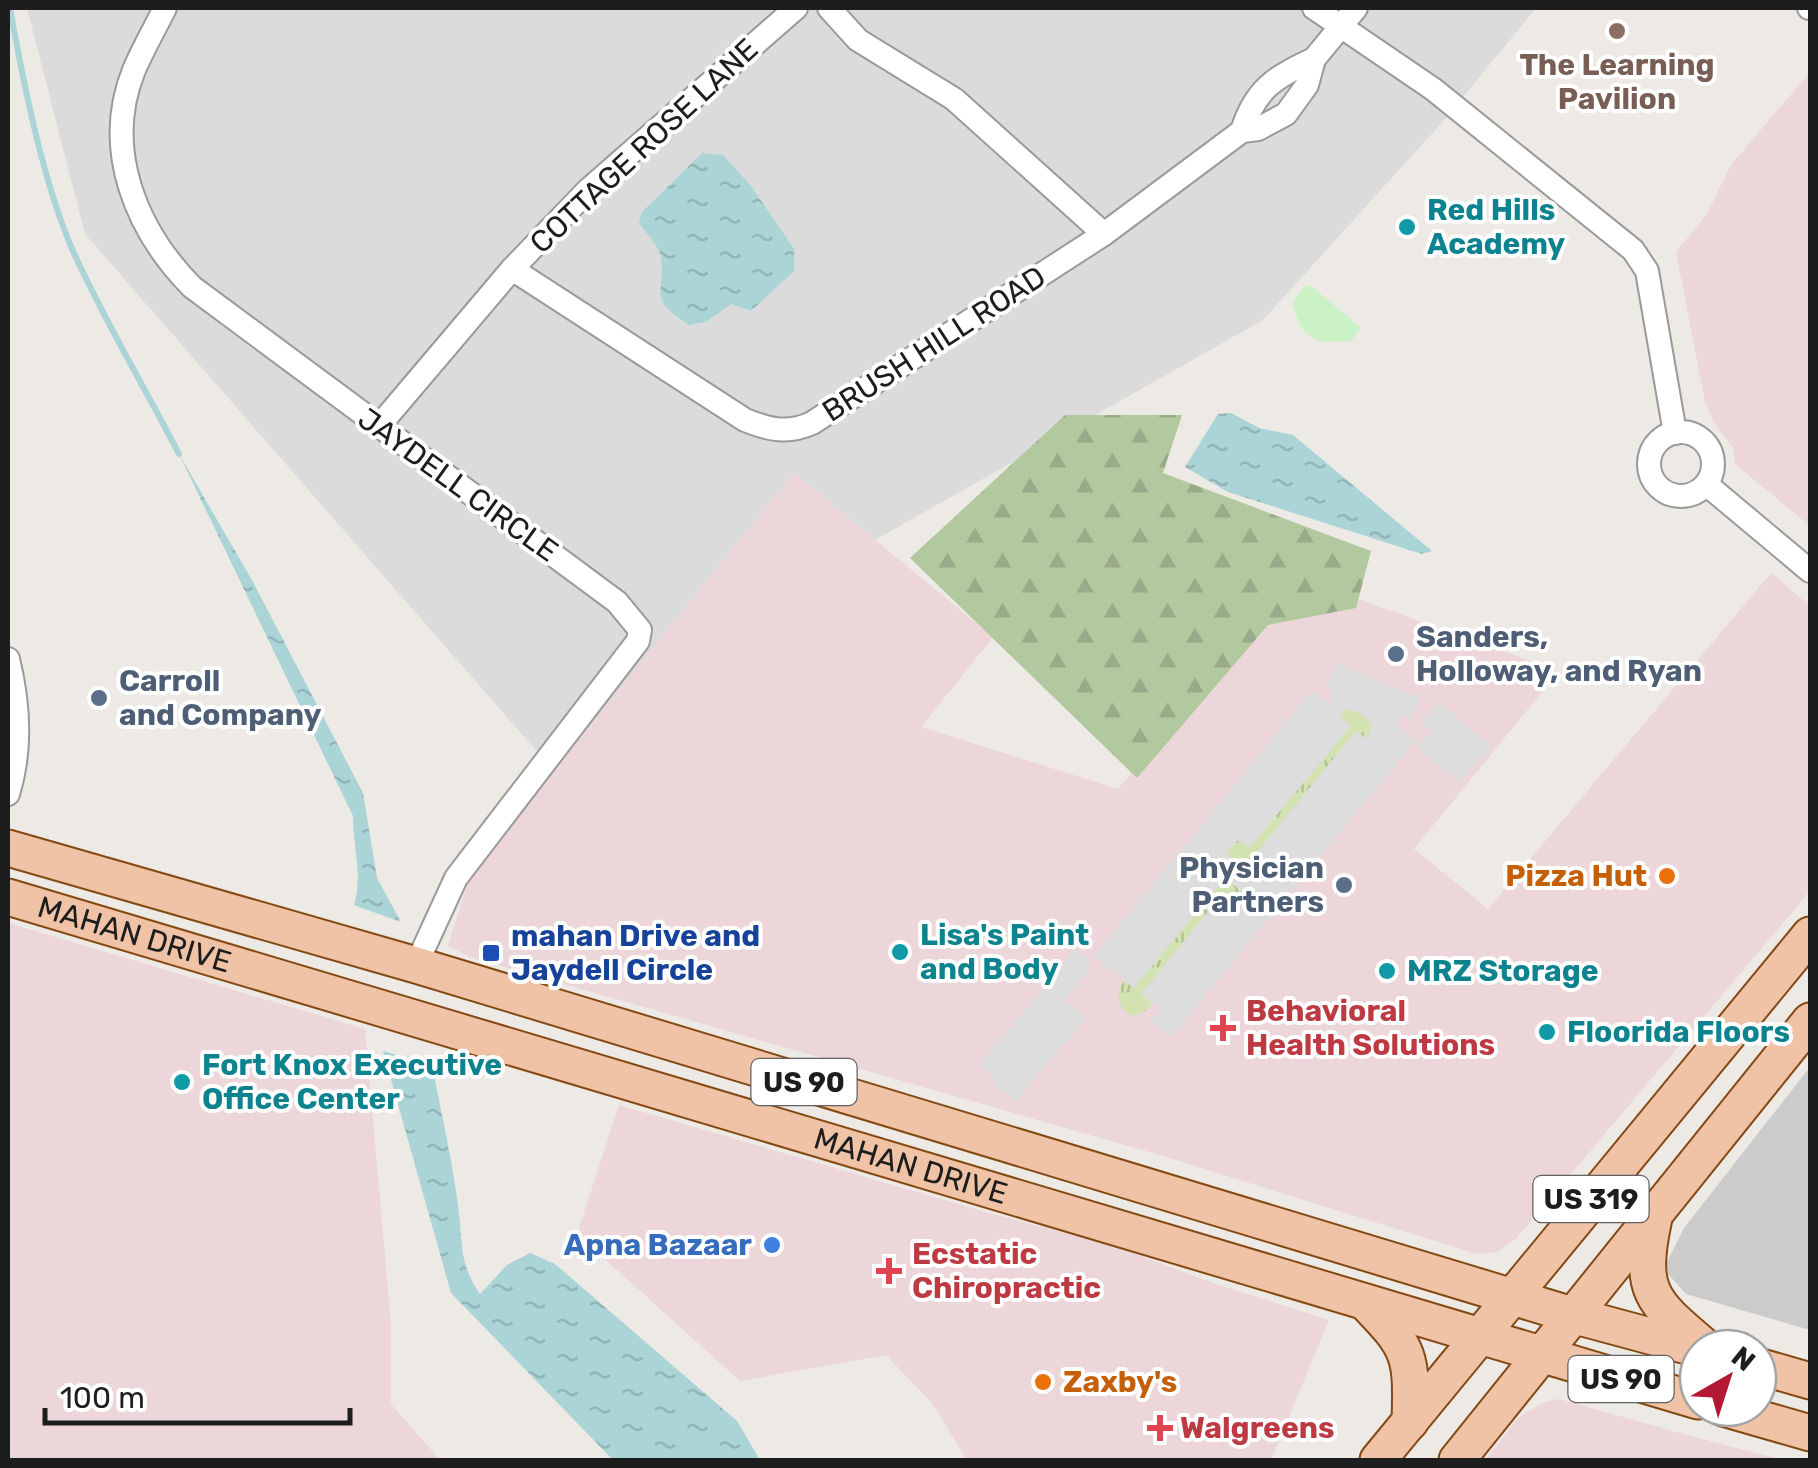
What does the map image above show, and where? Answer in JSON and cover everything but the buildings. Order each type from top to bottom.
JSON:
[{"type":"main road","name":"MAHAN DRIVE","points":[[8,848],[416,965],[1572,1315],[1678,1344]]},
{"type":"main road","name":"MAHAN DRIVE","points":[[8,897],[1021,1196],[1678,1395]]},
{"type":"main road","name":"US 319","points":[[1378,1460],[1810,936]]},
{"type":"main road","points":[[336,942],[352,1000],[416,965]]},
{"type":"main road","name":"US 319","points":[[1457,1460],[1810,1021]]},
{"type":"main road","points":[[1021,1196],[1035,1151]]},
{"type":"main road","points":[[1655,1212],[1646,1273],[1653,1296],[1683,1328]]},
{"type":"main road","points":[[1360,1298],[1398,1336],[1407,1355],[1412,1382],[1410,1422]]},
{"type":"main road","points":[[1778,1371],[1810,1380]]},
{"type":"main road","points":[[1778,1424],[1810,1434]]},
{"type":"street","name":"JAYDELL CIRCLE","points":[[165,8],[134,72],[125,101],[124,175],[146,230],[169,264],[192,287],[617,602],[640,630],[638,641],[456,878],[416,965]]},
{"type":"street","name":"COTTAGE ROSE LANE","points":[[379,426],[512,268],[588,190],[796,8]]},
{"type":"street","points":[[829,8],[858,40],[954,100],[1104,234]]},
{"type":"street","points":[[1314,8],[1348,17],[1633,250],[1647,271],[1674,432]]},
{"type":"street","name":"BRUSH HILL ROAD","points":[[1242,132],[1250,107],[1268,84],[1314,58],[1348,17]]},
{"type":"street","name":"BRUSH HILL ROAD","points":[[512,268],[745,420],[768,429],[794,431],[1104,234],[1242,132],[1258,129],[1286,114],[1308,85],[1314,58]]},
{"type":"street","points":[[1674,432],[1692,433],[1706,443],[1714,464],[1706,484],[1684,496],[1662,490],[1649,464],[1656,444],[1674,432]]},
{"type":"street","points":[[1706,484],[1810,571]]},
{"type":"street","points":[[8,659],[18,711],[14,774],[8,794]]},
{"type":"shaded area","points":[[27,8],[1536,8],[1445,119],[1263,320],[875,540],[794,474],[554,771],[85,234]]},
{"type":"shaded area","points":[[1810,72],[1810,526],[1735,464],[1733,447],[1714,423],[1705,402],[1676,252],[1707,214],[1731,165]]},
{"type":"shaded area","points":[[794,473],[993,637],[921,727],[1118,789],[1294,576],[1559,671],[1414,849],[1488,909],[1771,573],[1810,606],[1810,891],[1516,1239],[1497,1252],[1477,1254],[1163,1156],[470,957],[448,946],[470,875]]},
{"type":"shaded area","points":[[1336,663],[1420,698],[1411,720],[1403,716],[1397,724],[1416,741],[1170,1038],[1150,1021],[1160,1009],[1141,994],[1222,895],[1232,903],[1242,892],[1232,883],[1356,731],[1367,739],[1372,726],[1365,716],[1345,710],[1340,716],[1351,726],[1249,848],[1238,840],[1226,853],[1237,864],[1134,988],[1094,956],[1312,690],[1332,706],[1328,684]]},
{"type":"shaded area","points":[[1439,702],[1491,747],[1459,783],[1417,748],[1432,730],[1421,724]]},
{"type":"shaded area","points":[[8,923],[365,1029],[391,1324],[391,1404],[440,1460],[8,1460]]},
{"type":"shaded area","points":[[1076,948],[1089,959],[1090,969],[1065,1000],[1086,1018],[1015,1102],[994,1085],[997,1080],[979,1065]]},
{"type":"shaded area","points":[[1810,1067],[1810,1330],[1686,1294],[1669,1275],[1666,1264],[1684,1228]]},
{"type":"shaded area","points":[[619,1105],[1112,1245],[1329,1320],[1271,1460],[967,1460],[932,1403],[886,1355],[740,1381],[577,1234]]},
{"type":"shaded area","points":[[1559,1399],[1783,1460],[1485,1460],[1519,1417],[1545,1402]]},
{"type":"green space","points":[[1310,285],[1361,328],[1351,341],[1319,342],[1301,328],[1292,304],[1303,288]]},
{"type":"green space","points":[[1065,415],[1182,415],[1163,473],[1371,551],[1356,608],[1268,625],[1137,778],[910,558]]},
{"type":"green space","points":[[1345,710],[1367,718],[1372,732],[1367,740],[1356,731],[1232,883],[1242,891],[1232,903],[1222,895],[1141,994],[1153,1003],[1142,1014],[1129,1015],[1119,999],[1124,980],[1133,987],[1236,864],[1226,853],[1238,840],[1250,847],[1350,726],[1340,716]]},
{"type":"water","points":[[702,153],[723,155],[751,186],[794,249],[794,271],[751,311],[731,304],[706,322],[689,325],[663,301],[660,253],[639,223],[642,212]]},
{"type":"water","points":[[1231,413],[1259,428],[1293,435],[1432,551],[1422,554],[1228,492],[1185,467],[1218,414]]},
{"type":"water","points":[[179,454],[253,582],[363,793],[377,878],[401,922],[354,905],[358,872],[353,816]]},
{"type":"water","points":[[383,1051],[432,1065],[453,1170],[465,1262],[480,1294],[507,1265],[530,1253],[555,1264],[737,1421],[760,1460],[613,1460],[451,1293]]},
{"type":"waterway","points":[[10,8],[35,131],[62,224],[98,302],[179,454]]},
{"type":"place","name":"The Learning Pavilion","points":[[1617,31]]},
{"type":"place","name":"Red Hills Academy","points":[[1407,227]]},
{"type":"place","name":"Sanders, Holloway, and Ryan","points":[[1396,654]]},
{"type":"place","name":"Carroll and Company","points":[[99,698]]},
{"type":"place","name":"Pizza Hut","points":[[1667,876]]},
{"type":"place","name":"Physician Partners","points":[[1344,885]]},
{"type":"place","name":"Lisa's Paint and Body","points":[[900,952]]},
{"type":"place","name":"mahan Drive and Jaydell Circle","points":[[491,953]]},
{"type":"place","name":"MRZ Storage","points":[[1387,971]]},
{"type":"place","name":"Behavioral Health Solutions","points":[[1223,1028]]},
{"type":"place","name":"Floorida Floors","points":[[1547,1032]]},
{"type":"place","name":"Fort Knox Executive Office Center","points":[[182,1082]]},
{"type":"place","name":"Apna Bazaar","points":[[772,1245]]},
{"type":"place","name":"Ecstatic Chiropractic","points":[[889,1271]]},
{"type":"place","name":"Zaxby's","points":[[1043,1382]]},
{"type":"place","name":"Walgreens","points":[[1160,1428]]}]
